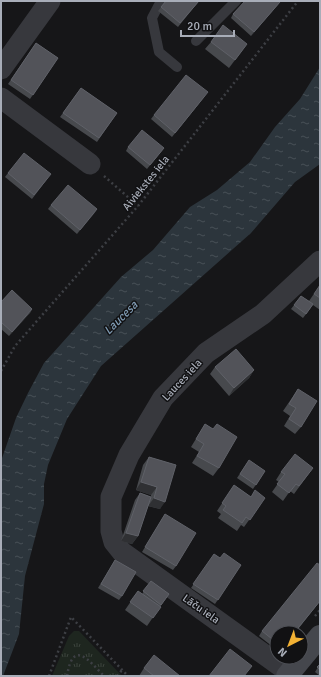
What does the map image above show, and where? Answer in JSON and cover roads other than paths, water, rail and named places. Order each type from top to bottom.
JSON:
[{"type":"street","points":[[1,69],[50,1]]},
{"type":"street","points":[[1,98],[90,164]]},
{"type":"street","name":"Lauces iela","points":[[114,542],[111,531],[112,498],[129,455],[163,398],[206,354],[263,314],[320,261]]},
{"type":"street","name":"Lāču iela","points":[[114,542],[122,552],[288,674]]},
{"type":"street","points":[[288,674],[320,636]]},
{"type":"lane","points":[[161,1],[152,18],[159,52],[177,66]]},
{"type":"lane","points":[[196,41],[236,1]]},
{"type":"water","name":"Laucesa","points":[[320,67],[320,164],[295,182],[251,233],[101,366],[67,419],[48,465],[44,484],[44,504],[25,576],[19,634],[3,676],[1,676],[1,461],[16,418],[28,393],[44,363],[121,277],[153,250],[190,207],[217,190],[250,162],[275,127],[300,99]]}]
